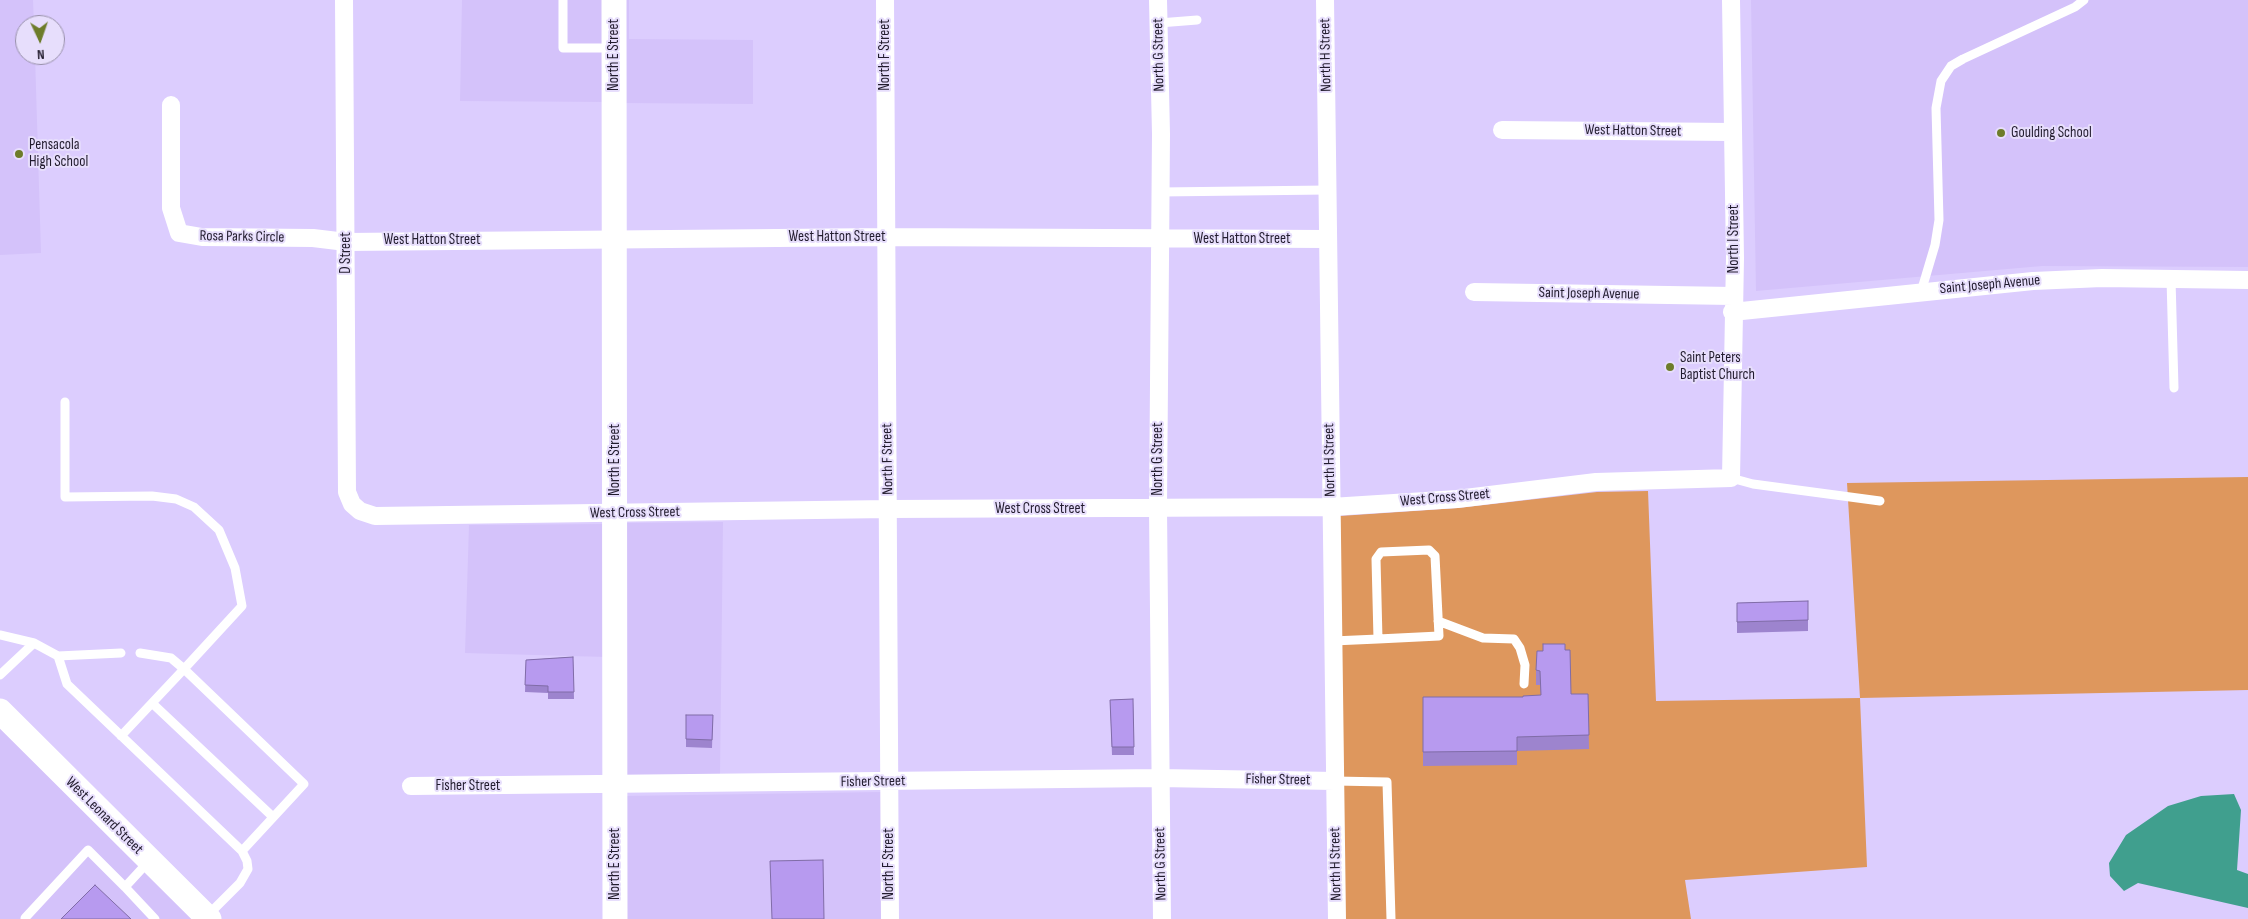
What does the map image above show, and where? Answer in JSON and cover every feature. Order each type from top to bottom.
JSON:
[{"type":"street","name":"D Street","points":[[344,0],[347,492],[352,504]]},
{"type":"street","name":"North E Street","points":[[614,0],[615,919]]},
{"type":"street","name":"North F Street","points":[[885,0],[890,919]]},
{"type":"street","name":"North G Street","points":[[1158,0],[1160,192],[1159,778],[1162,919]]},
{"type":"street","name":"North H Street","points":[[1325,0],[1336,919]]},
{"type":"street","name":"North I Street","points":[[1730,478],[1733,304],[1731,0]]},
{"type":"street","name":"Rosa Parks Circle","points":[[171,105],[171,208],[179,234],[202,237],[313,238],[346,242]]},
{"type":"street","name":"West Hatton Street","points":[[1502,130],[1733,132]]},
{"type":"street","name":"West Hatton Street","points":[[346,242],[885,237],[1328,239]]},
{"type":"street","name":"Saint Joseph Avenue","points":[[1474,292],[1733,304],[1921,292],[2033,281],[2248,280]]},
{"type":"street","name":"West Cross Street","points":[[352,504],[360,511],[376,516],[889,509],[1331,507],[1457,499],[1596,482],[1730,478]]},
{"type":"street","name":"West Leonard Street","points":[[0,711],[208,918]]},
{"type":"street","name":"Fisher Street","points":[[411,786],[615,786],[1159,778],[1335,781]]},
{"type":"lane","points":[[563,0],[563,48],[614,48]]},
{"type":"lane","points":[[1921,292],[1935,245],[1939,220],[1936,108],[1941,81],[1951,66],[1963,59],[2075,7],[2084,0]]},
{"type":"lane","points":[[1159,23],[1198,20]]},
{"type":"lane","points":[[1160,192],[1327,190]]},
{"type":"lane","points":[[2171,279],[2174,388]]},
{"type":"lane","points":[[65,402],[65,497],[152,496],[176,499],[194,507],[219,530],[235,568],[242,606],[121,736]]},
{"type":"lane","points":[[1730,478],[1753,484],[1880,501]]},
{"type":"lane","points":[[1333,641],[1378,639],[1439,636],[1435,556],[1429,550],[1381,552],[1376,559],[1378,639]]},
{"type":"lane","points":[[1438,621],[1483,638],[1514,639],[1520,648],[1525,665],[1524,684]]},
{"type":"lane","points":[[0,635],[34,643],[58,656],[121,653]]},
{"type":"lane","points":[[0,675],[34,643]]},
{"type":"lane","points":[[140,653],[171,658],[304,784],[242,851]]},
{"type":"lane","points":[[58,656],[67,684],[242,851],[247,861],[248,869],[240,883],[208,918]]},
{"type":"lane","points":[[152,703],[274,817]]},
{"type":"lane","points":[[1335,781],[1387,782],[1391,919]]},
{"type":"lane","points":[[25,918],[88,850],[155,919]]},
{"type":"lane","points":[[125,887],[149,861]]},
{"type":"shaded area","name":"Pensacola High School","points":[[0,0],[33,0],[34,15],[15,15],[15,65],[35,65],[41,253],[0,255]]},
{"type":"shaded area","points":[[462,0],[606,0],[606,102],[460,101]]},
{"type":"shaded area","points":[[623,0],[629,0],[629,39],[753,40],[753,104],[623,103]]},
{"type":"shaded area","name":"Goulding School","points":[[1751,0],[2248,0],[2248,267],[2042,266],[1756,291]]},
{"type":"shaded area","points":[[2248,477],[2248,690],[1860,698],[1847,483]]},
{"type":"shaded area","points":[[1648,491],[1656,701],[1860,698],[1867,867],[1685,880],[1691,919],[1345,919],[1340,516],[1458,508],[1597,492]]},
{"type":"shaded area","points":[[723,522],[720,775],[623,776],[623,523]]},
{"type":"shaded area","points":[[606,524],[606,657],[465,653],[469,525]]},
{"type":"shaded area","points":[[0,724],[195,919],[0,919]]},
{"type":"shaded area","points":[[881,792],[881,919],[624,919],[624,796]]},
{"type":"shaded area","points":[[2234,794],[2241,810],[2237,870],[2248,874],[2248,908],[2138,883],[2124,891],[2110,876],[2109,863],[2126,835],[2168,806],[2201,796]]},
{"type":"building","points":[[1808,601],[1808,620],[1737,622],[1737,603]]},
{"type":"building","points":[[1543,644],[1565,644],[1565,650],[1570,650],[1571,694],[1588,694],[1589,735],[1517,737],[1517,751],[1423,752],[1423,697],[1523,697],[1541,695],[1540,671],[1536,670],[1537,651],[1543,651]]},
{"type":"building","points":[[573,657],[574,692],[548,692],[548,686],[525,685],[526,660]]},
{"type":"building","points":[[1133,699],[1134,747],[1112,747],[1110,700]]},
{"type":"building","points":[[686,715],[713,715],[712,740],[686,739]]},
{"type":"building","points":[[823,860],[824,919],[772,919],[770,861]]},
{"type":"building","points":[[95,885],[131,919],[61,919]]},
{"type":"place","name":"Goulding School","points":[[2001,133]]},
{"type":"place","name":"Pensacola High School","points":[[19,154]]},
{"type":"place","name":"Saint Peters Baptist Church","points":[[1670,367]]}]
